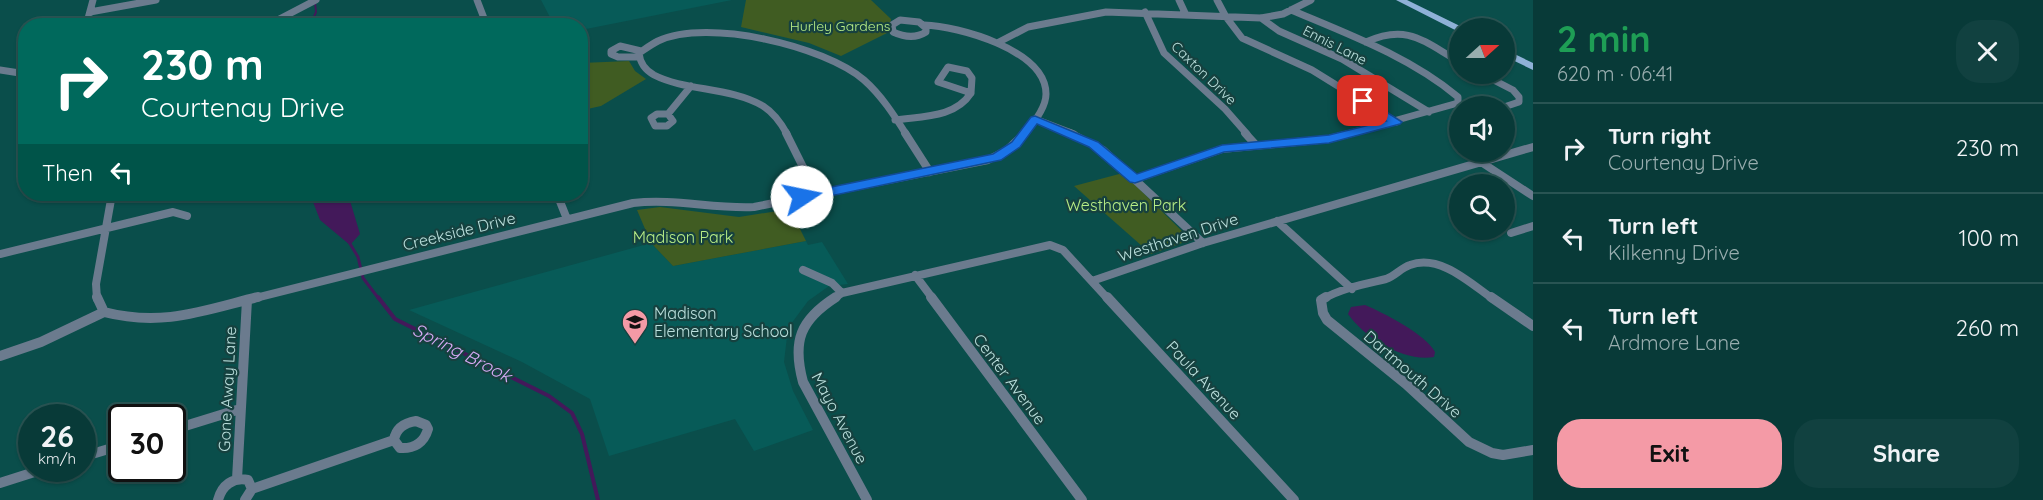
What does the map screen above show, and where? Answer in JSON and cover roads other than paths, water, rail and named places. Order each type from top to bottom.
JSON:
[{"type":"main road","points":[[1400,0],[1449,24]]},
{"type":"main road","points":[[1515,58],[1533,67]]},
{"type":"street","points":[[88,18],[93,0]]},
{"type":"street","points":[[90,12],[156,0]]},
{"type":"street","points":[[282,18],[316,0]]},
{"type":"street","points":[[477,0],[484,18]]},
{"type":"street","points":[[1179,0],[1186,15]]},
{"type":"street","points":[[1217,0],[1226,17],[1242,38],[1312,70],[1396,122]]},
{"type":"street","points":[[997,43],[1021,30],[1083,15],[1145,12],[1261,18],[1291,10],[1311,0]]},
{"type":"street","points":[[1291,10],[1366,42],[1445,86],[1457,96]]},
{"type":"street","name":"Caxton Drive","points":[[1145,12],[1164,53],[1224,109],[1256,144]]},
{"type":"street","name":"Ennis Lane","points":[[1261,18],[1279,31],[1342,59],[1429,112]]},
{"type":"street","name":"Creekside Drive","points":[[104,312],[131,320],[175,318],[650,200],[738,208],[817,195],[988,160],[1004,154],[1016,144],[1035,119],[1046,96],[1041,77],[1022,57],[997,43],[942,25],[924,25],[913,20],[900,20],[891,28],[898,35],[918,37],[926,32],[924,25]]},
{"type":"street","points":[[817,195],[780,123],[772,113],[745,99],[650,73],[640,62],[640,54],[659,40],[713,32],[803,49],[833,59],[855,72],[872,87],[930,172]]},
{"type":"street","points":[[1366,42],[1385,34],[1399,33],[1411,36],[1449,56]]},
{"type":"street","points":[[895,120],[950,111],[968,101],[971,93],[972,78],[968,71],[948,67],[938,82],[971,93]]},
{"type":"street","points":[[0,70],[18,73]]},
{"type":"street","points":[[1501,84],[1513,90],[1519,97],[1519,102],[1515,103]]},
{"type":"street","points":[[668,114],[691,86]]},
{"type":"street","points":[[1135,179],[1222,149],[1256,144],[1329,139],[1449,108]]},
{"type":"street","points":[[1035,119],[1094,144],[1203,243]]},
{"type":"street","name":"Westhaven Drive","points":[[1515,152],[1533,147]]},
{"type":"street","points":[[1481,162],[1533,196]]},
{"type":"street","name":"Westhaven Drive","points":[[1092,281],[1203,243],[1481,162]]},
{"type":"street","points":[[0,356],[49,338],[104,312],[95,293],[111,201]]},
{"type":"street","points":[[560,201],[567,219]]},
{"type":"street","points":[[0,254],[173,212],[187,216]]},
{"type":"street","points":[[1277,221],[1352,288]]},
{"type":"street","points":[[1515,232],[1533,226]]},
{"type":"street","points":[[803,270],[832,283],[842,293],[1050,245],[1062,249],[1092,281]]},
{"type":"street","name":"Dartmouth Drive","points":[[1533,326],[1456,273],[1435,263],[1410,265],[1392,277],[1333,293],[1322,300],[1323,313],[1328,320],[1406,384],[1469,442],[1486,451],[1503,455],[1533,450]]},
{"type":"street","name":"Center Avenue","points":[[915,276],[1082,500]]},
{"type":"street","name":"Paula Avenue","points":[[1092,281],[1294,500]]},
{"type":"street","name":"Mayo Avenue","points":[[842,293],[819,308],[804,324],[798,345],[798,364],[803,382],[867,500]]},
{"type":"street","name":"Gone Away Lane","points":[[237,479],[247,300]]},
{"type":"street","points":[[186,426],[240,409]]},
{"type":"street","points":[[245,500],[252,489],[394,440]]},
{"type":"street","points":[[0,483],[18,477]]},
{"type":"street","points":[[218,500],[225,486],[237,479],[248,480],[252,489]]},
{"type":"waterway","name":"Spring Brook","points":[[313,18],[316,12],[315,2]]},
{"type":"waterway","name":"Spring Brook","points":[[349,242],[358,257],[363,278],[379,299]]},
{"type":"waterway","name":"Spring Brook","points":[[378,297],[395,319],[549,396],[572,413],[582,434],[598,500]]},
{"type":"place","name":"Madison Elementary School","points":[[635,345]]},
{"type":"park label","name":"Hurley Gardens","points":[[840,26]]},
{"type":"park label","name":"Westhaven Park","points":[[1126,205]]},
{"type":"park label","name":"Madison Park","points":[[683,237]]}]
